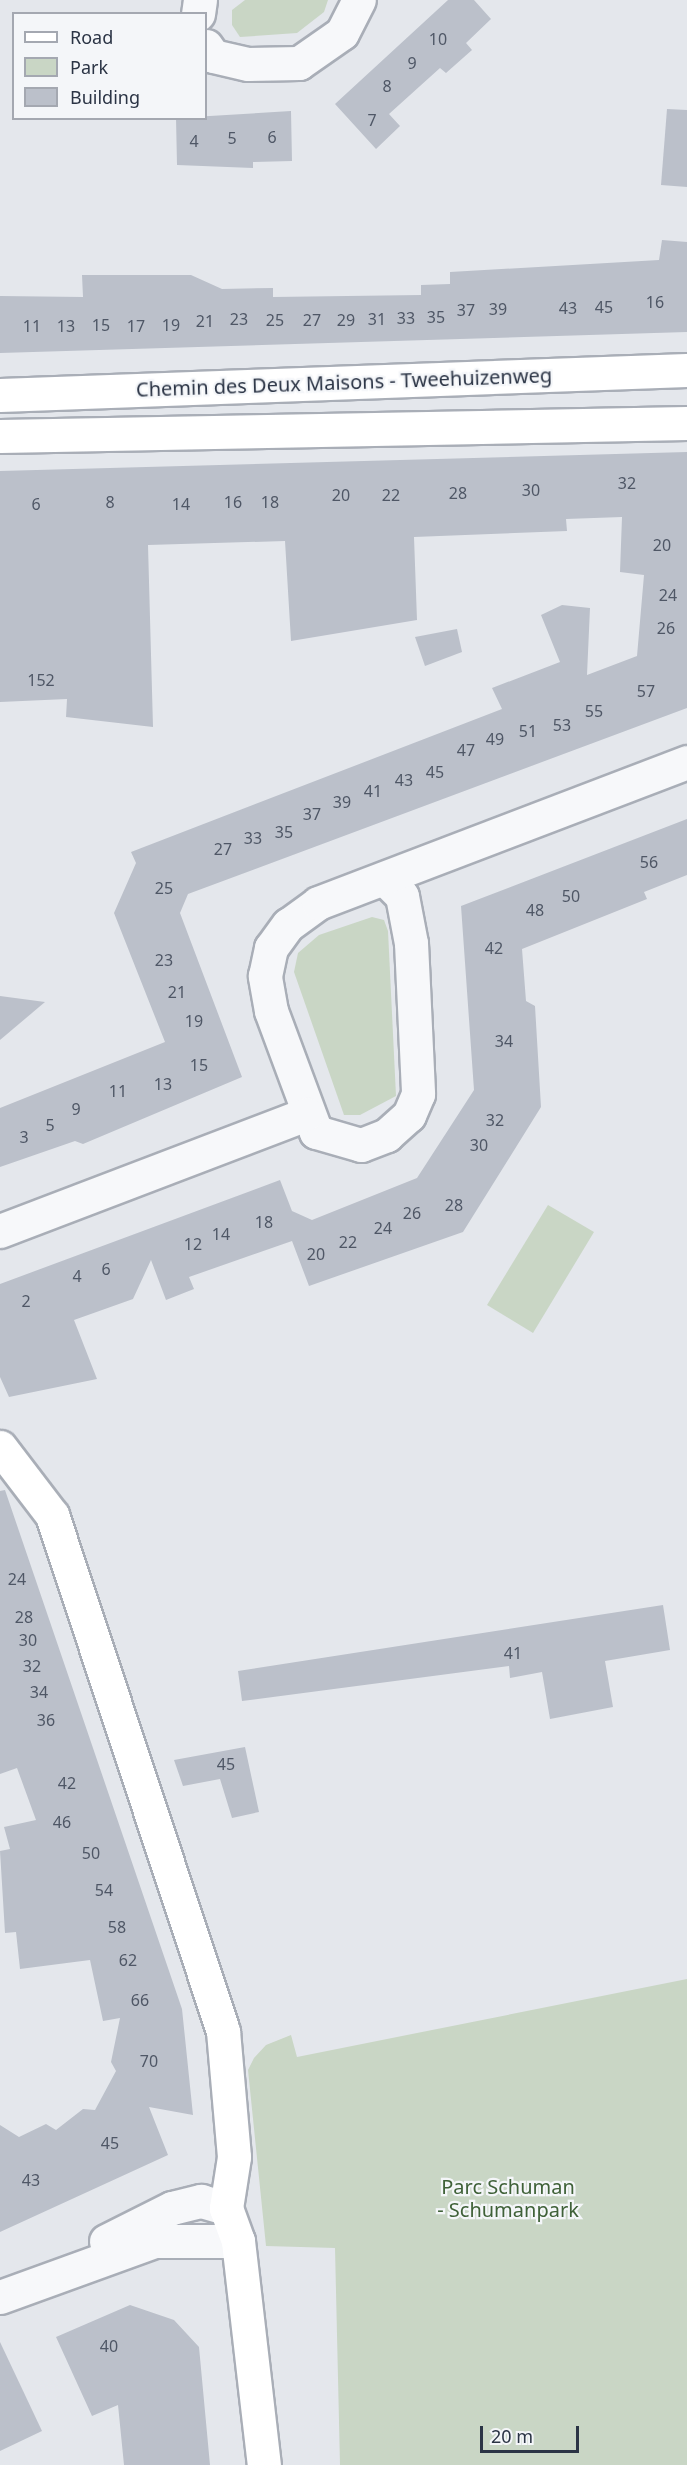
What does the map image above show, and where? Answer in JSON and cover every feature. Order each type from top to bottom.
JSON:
[{"type":"street","points":[[207,47],[213,56],[248,64],[299,63],[342,33],[359,0]]},
{"type":"street","name":"Chemin des Deux Maisons - Tweehuizenweg","points":[[0,395],[687,370]]},
{"type":"street","points":[[0,436],[687,423]]},
{"type":"street","points":[[387,881],[402,896],[411,943],[418,1094],[409,1115],[387,1135],[362,1145],[316,1132],[306,1114],[272,1011],[265,976],[271,948],[288,925],[318,903],[387,881],[687,762]]},
{"type":"street","points":[[0,1231],[306,1114]]},
{"type":"street","points":[[0,1447],[52,1515],[223,2031],[234,2157],[226,2208],[238,2241],[264,2465]]},
{"type":"street","points":[[0,2297],[32,2283],[172,2208],[201,2201],[226,2208]]},
{"type":"street","points":[[32,2283],[155,2241],[238,2241]]},
{"type":"green space","points":[[245,0],[328,0],[324,12],[297,33],[240,37],[232,25],[232,10]]},
{"type":"green space","points":[[372,917],[384,920],[388,931],[396,1096],[360,1115],[344,1115],[294,972],[298,953],[319,935]]},
{"type":"green space","points":[[548,1205],[594,1232],[533,1333],[487,1305]]},
{"type":"green space","name":"Parc Schuman - Schumanpark","points":[[687,1979],[687,2465],[340,2465],[335,2248],[266,2246],[248,2070],[254,2058],[266,2045],[291,2035],[297,2057]]},
{"type":"building","points":[[448,0],[474,0],[491,19],[466,43],[472,50],[446,73],[440,68],[389,114],[400,126],[376,149],[335,104]]},
{"type":"building","points":[[667,109],[687,110],[687,187],[661,185]]},
{"type":"building","points":[[291,111],[292,161],[253,162],[253,168],[177,165],[176,120],[207,120],[207,116]]},
{"type":"building","points":[[662,240],[687,242],[687,332],[0,353],[0,296],[83,297],[82,275],[191,275],[222,289],[273,288],[273,297],[421,295],[421,285],[450,284],[450,272],[659,260]]},
{"type":"building","points":[[687,452],[687,708],[188,894],[180,913],[242,1077],[83,1144],[75,1141],[0,1167],[0,1108],[165,1042],[114,913],[136,863],[131,852],[502,709],[492,688],[560,662],[541,615],[562,605],[590,608],[587,675],[637,656],[644,575],[620,572],[622,517],[566,519],[567,531],[414,537],[417,620],[291,641],[285,541],[148,545],[153,727],[66,717],[67,699],[0,702],[0,471]]},
{"type":"building","points":[[457,629],[462,652],[425,666],[415,637]]},
{"type":"building","points":[[687,819],[687,875],[644,892],[647,899],[522,949],[526,1001],[535,1006],[541,1107],[463,1232],[309,1286],[292,1241],[189,1277],[194,1289],[166,1300],[151,1260],[133,1299],[74,1320],[97,1379],[9,1397],[0,1377],[0,1284],[280,1180],[292,1211],[312,1220],[417,1178],[474,1090],[461,906]]},
{"type":"building","points":[[0,996],[45,1002],[0,1040]]},
{"type":"building","points":[[5,1490],[182,2009],[193,2115],[149,2107],[168,2155],[0,2232],[0,2125],[19,2137],[46,2124],[56,2130],[83,2109],[95,2110],[116,2071],[111,2062],[120,2018],[103,2021],[90,1960],[20,1969],[16,1932],[5,1933],[0,1851],[10,1849],[4,1827],[36,1820],[17,1768],[0,1774],[0,1491]]},
{"type":"building","points":[[663,1605],[670,1650],[605,1661],[613,1707],[550,1719],[542,1672],[510,1678],[509,1666],[242,1701],[238,1671]]},
{"type":"building","points":[[245,1747],[259,1812],[232,1818],[220,1779],[183,1786],[174,1760]]},
{"type":"building","points":[[130,2305],[174,2320],[199,2347],[210,2465],[124,2465],[118,2405],[92,2416],[56,2337]]},
{"type":"building","points":[[0,2342],[42,2431],[0,2451]]}]
